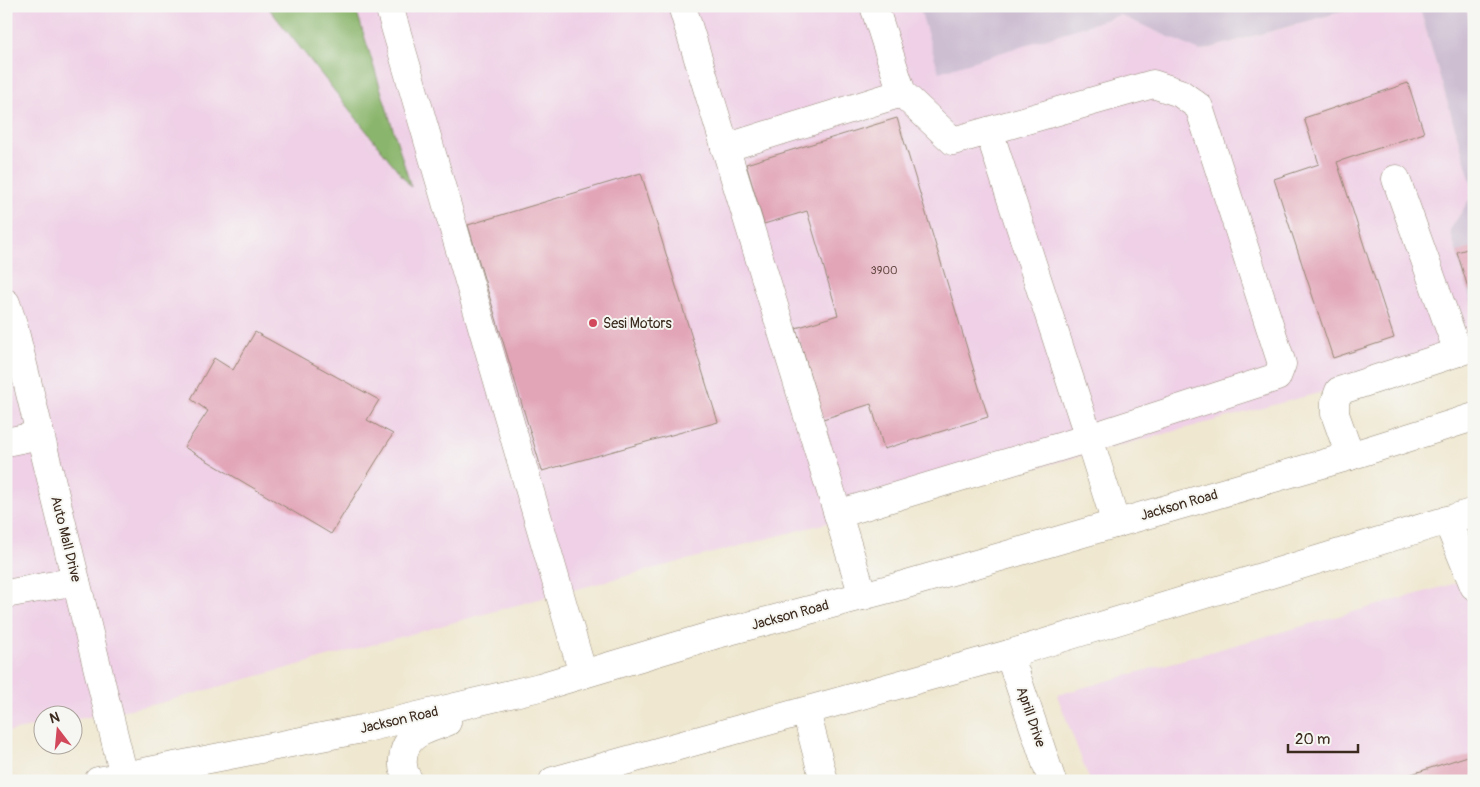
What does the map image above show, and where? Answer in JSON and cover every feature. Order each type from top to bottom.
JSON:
[{"type":"main road","points":[[389,6],[583,674]]},
{"type":"main road","points":[[682,6],[863,596]]},
{"type":"main road","points":[[838,514],[1089,438],[1277,376],[1282,364],[1199,107],[1180,93],[1153,84],[953,142],[902,94],[874,6]]},
{"type":"main road","points":[[725,148],[902,94]]},
{"type":"main road","points":[[989,131],[1116,524]]},
{"type":"main road","points":[[1350,456],[1336,414],[1334,402],[1339,391],[1466,349],[1396,178]]},
{"type":"main road","name":"Auto Mall Drive","points":[[9,321],[40,435],[76,581],[117,779]]},
{"type":"main road","name":"Jackson Road","points":[[117,779],[362,729],[540,687],[714,636],[1116,524],[1350,456],[1474,417]]},
{"type":"main road","points":[[6,442],[40,435]]},
{"type":"main road","points":[[554,781],[1009,654],[1474,512]]},
{"type":"main road","points":[[1447,520],[1474,586]]},
{"type":"main road","points":[[6,594],[76,581]]},
{"type":"main road","name":"Aprill Drive","points":[[1009,654],[1052,781]]},
{"type":"main road","points":[[409,781],[402,767],[403,753],[408,741],[417,734],[540,687]]},
{"type":"main road","points":[[806,711],[824,781]]},
{"type":"shaded area","points":[[6,6],[919,6],[940,71],[1120,15],[1201,51],[1362,6],[1419,6],[1474,192],[1450,230],[1474,312],[1474,352],[539,599],[156,704],[82,718],[82,704],[32,704],[32,727],[6,732]]},
{"type":"shaded area","points":[[919,6],[1362,6],[1200,51],[1120,15],[939,72]]},
{"type":"shaded area","points":[[1419,6],[1465,6],[1474,35],[1474,192]]},
{"type":"shaded area","points":[[1465,6],[1474,6],[1474,35]]},
{"type":"shaded area","points":[[1474,192],[1474,312],[1450,230]]},
{"type":"shaded area","points":[[1474,578],[1474,781],[1090,781],[1057,695]]},
{"type":"green space","points":[[267,6],[355,6],[411,187]]},
{"type":"building","points":[[1408,83],[1424,133],[1337,162],[1394,338],[1333,358],[1274,179],[1319,164],[1304,118]]},
{"type":"building","points":[[897,118],[988,417],[884,449],[871,404],[823,419],[796,328],[838,315],[807,211],[764,224],[746,164]]},
{"type":"building","name":"Sesi Motors","points":[[641,173],[718,422],[542,471],[468,225]]},
{"type":"building","points":[[1474,247],[1474,290],[1469,291],[1457,252]]},
{"type":"building","points":[[255,332],[379,400],[367,420],[393,434],[331,534],[184,447],[208,411],[191,399],[214,358],[233,370]]},
{"type":"building","points":[[1474,754],[1474,781],[1393,781],[1393,780]]},
{"type":"place","name":"Sesi Motors","points":[[593,323]]}]
